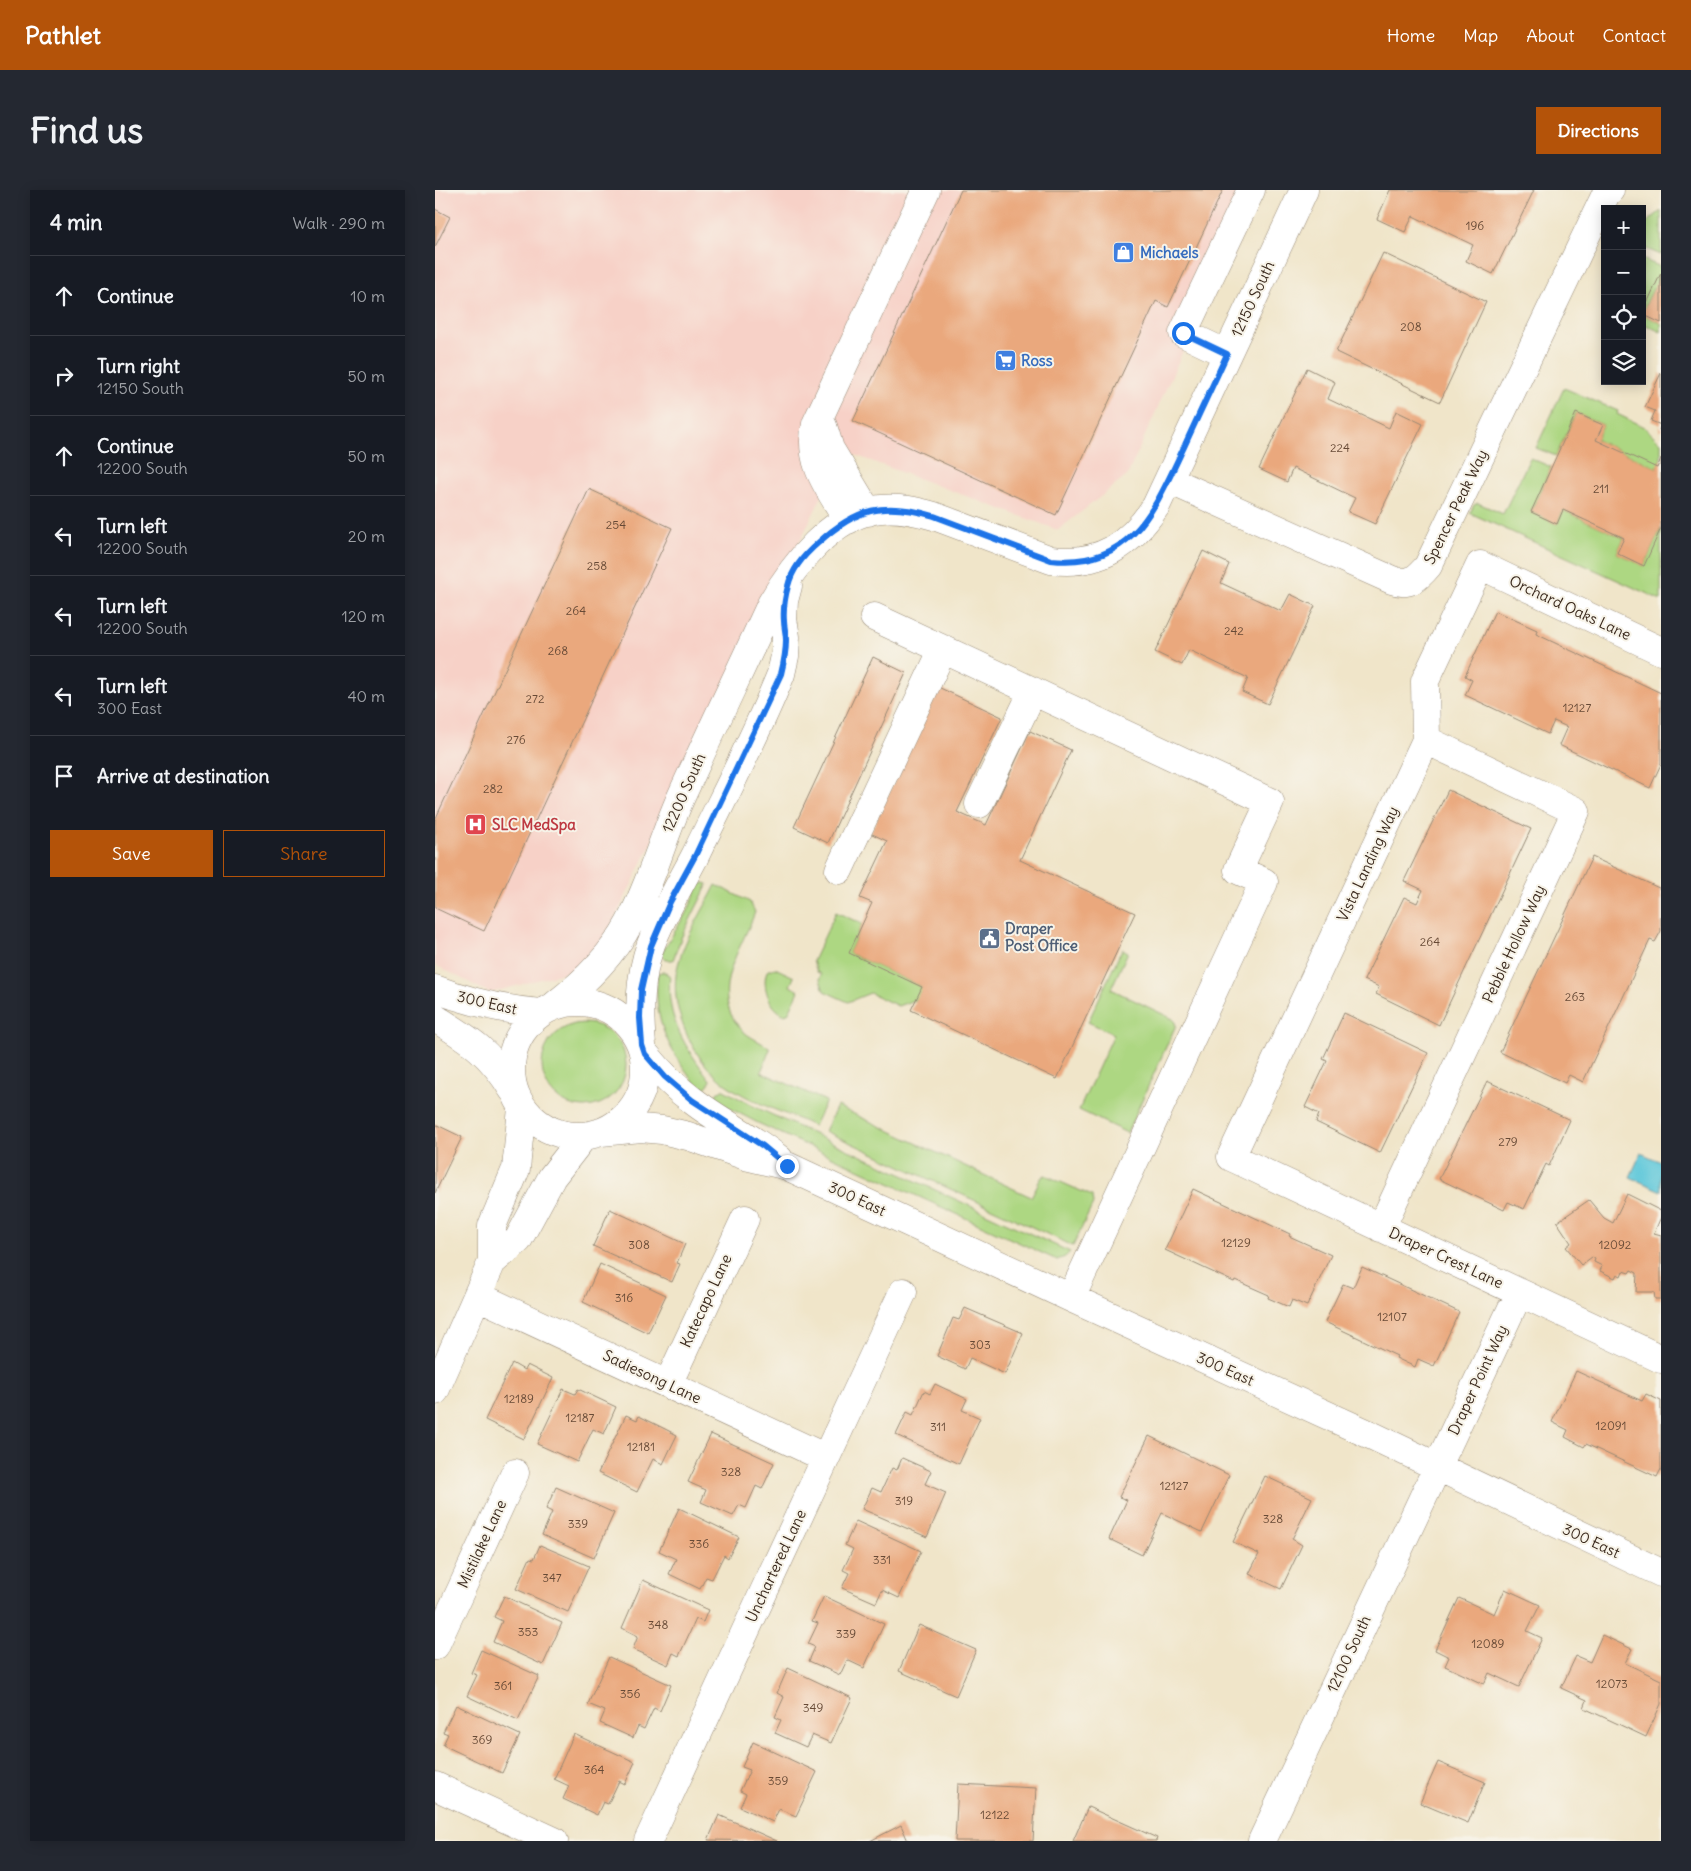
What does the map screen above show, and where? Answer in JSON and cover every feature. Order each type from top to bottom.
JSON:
[{"type":"street","points":[[858,516],[830,449],[823,425],[822,410],[925,190]]},
{"type":"street","points":[[1227,354],[1183,333],[1251,190]]},
{"type":"street","name":"12150 South","points":[[1104,554],[1135,534],[1146,520],[1169,480],[1304,190]]},
{"type":"street","name":"Spencer Peak Way","points":[[1169,480],[1392,580],[1401,583],[1410,582],[1428,566],[1606,194],[1610,190]]},
{"type":"street","name":"12200 South","points":[[548,1009],[576,989],[594,972],[614,948],[629,924],[690,776],[771,604],[796,567],[811,549],[828,534],[858,516],[879,509],[897,508],[916,510],[1051,560],[1080,561],[1104,554]]},
{"type":"street","name":"Orchard Oaks Lane","points":[[1480,565],[1661,651]]},
{"type":"street","name":"Vista Landing Way","points":[[1231,1157],[1426,740],[1425,681],[1480,565]]},
{"type":"street","name":"12200 South","points":[[643,1050],[640,1018],[641,990],[651,946],[670,902],[687,872],[781,674],[785,656],[786,637],[783,619],[784,601],[788,583],[796,567]]},
{"type":"street","points":[[874,617],[1270,802],[1238,870],[1264,882],[1071,1298]]},
{"type":"street","points":[[839,870],[943,649]]},
{"type":"street","points":[[979,804],[1033,691]]},
{"type":"street","name":"Pebble Hollow Way","points":[[1381,1228],[1576,812],[1426,740]]},
{"type":"street","name":"300 East","points":[[435,989],[461,999],[489,1006],[548,1009]]},
{"type":"street","points":[[435,1391],[492,1262],[492,1226],[516,1169],[519,1100],[511,1074],[511,1057],[517,1040],[527,1025],[548,1009],[573,1001],[591,1002],[607,1007],[622,1017],[634,1030],[643,1050],[646,1071],[637,1102],[621,1120],[593,1134],[552,1177],[518,1240],[492,1262]]},
{"type":"street","name":"300 East","points":[[435,1018],[461,1033],[493,1060],[519,1100]]},
{"type":"street","name":"300 East","points":[[643,1050],[665,1077],[692,1100],[763,1146],[787,1166]]},
{"type":"street","points":[[519,1100],[534,1120],[549,1130],[566,1135],[593,1134]]},
{"type":"street","name":"300 East","points":[[593,1134],[641,1128],[662,1130],[714,1144],[749,1157],[787,1166],[1375,1437],[1661,1573]]},
{"type":"street","name":"Draper Crest Lane","points":[[1231,1157],[1661,1359]]},
{"type":"street","name":"Katecapo Lane","points":[[668,1384],[745,1219]]},
{"type":"street","name":"Unchartered Lane","points":[[649,1841],[903,1292]]},
{"type":"street","name":"Draper Point Way","points":[[1437,1468],[1519,1293]]},
{"type":"street","name":"Sadiesong Lane","points":[[478,1296],[826,1458]]},
{"type":"street","name":"12100 South","points":[[1262,1841],[1437,1468]]},
{"type":"street","name":"Mistilake Lane","points":[[435,1646],[442,1611],[515,1473]]},
{"type":"street","points":[[435,1786],[554,1841]]},
{"type":"shaded area","points":[[435,190],[1255,190],[1127,476],[1058,530],[844,451],[592,965],[490,993],[435,965]]},
{"type":"green space","points":[[1661,211],[1661,255],[1646,249],[1646,223]]},
{"type":"green space","points":[[1646,261],[1661,267],[1661,273],[1646,304]]},
{"type":"green space","points":[[1646,316],[1661,323],[1661,332],[1646,325]]},
{"type":"green space","points":[[1564,388],[1618,411],[1617,414],[1644,427],[1661,443],[1661,458],[1657,468],[1596,440],[1603,425],[1576,413],[1556,456],[1536,448]]},
{"type":"green space","points":[[1530,458],[1551,467],[1531,512],[1557,524],[1563,510],[1624,538],[1617,553],[1644,566],[1661,528],[1661,600],[1470,513],[1474,505],[1478,503],[1503,514]]},
{"type":"green space","points":[[708,884],[681,938],[673,960],[666,960],[661,954],[689,908],[699,885]]},
{"type":"green space","points":[[716,885],[750,902],[755,912],[730,970],[727,1000],[731,1015],[744,1032],[770,1049],[761,1072],[826,1101],[814,1126],[756,1102],[724,1083],[712,1073],[702,1060],[692,1046],[685,1030],[679,1014],[676,997],[678,965],[690,934]]},
{"type":"green space","points":[[836,912],[862,924],[849,953],[922,987],[917,999],[898,1006],[870,993],[848,1002],[824,991],[820,979],[821,974],[817,972],[813,961]]},
{"type":"green space","points":[[1122,949],[1128,952],[1111,989],[1173,1019],[1176,1025],[1127,1133],[1079,1110],[1114,1034],[1088,1022]]},
{"type":"green space","points":[[775,968],[794,977],[790,986],[799,991],[789,1012],[785,1015],[775,1008],[766,990],[765,977],[767,971]]},
{"type":"green space","points":[[661,972],[670,976],[671,1006],[679,1032],[693,1057],[711,1081],[704,1089],[700,1089],[689,1075],[665,1036],[658,1007],[657,991],[658,973]]},
{"type":"green space","points":[[584,1023],[600,1026],[614,1035],[623,1049],[626,1065],[623,1081],[614,1095],[600,1104],[584,1107],[568,1104],[554,1095],[545,1081],[542,1065],[545,1049],[554,1035],[568,1026]]},
{"type":"green space","points":[[722,1089],[753,1106],[1070,1252],[1065,1257],[1057,1260],[758,1123],[714,1100],[717,1093]]},
{"type":"green space","points":[[837,1106],[1031,1197],[1041,1178],[1045,1175],[1092,1196],[1093,1204],[1073,1246],[825,1131]]},
{"type":"water","points":[[1641,1153],[1661,1162],[1661,1191],[1630,1177]]},
{"type":"building","name":"Ross","points":[[961,190],[1223,190],[1168,307],[1156,301],[1056,515],[853,421]]},
{"type":"building","points":[[1390,190],[1534,190],[1493,274],[1466,261],[1473,245],[1413,216],[1405,232],[1377,219]]},
{"type":"building","points":[[435,209],[450,217],[435,247]]},
{"type":"building","points":[[1383,253],[1486,302],[1440,402],[1336,352]]},
{"type":"building","points":[[1661,273],[1661,323],[1646,316],[1646,305]]},
{"type":"building","points":[[1307,368],[1335,382],[1328,399],[1389,428],[1396,411],[1423,424],[1375,524],[1348,512],[1355,498],[1293,468],[1287,482],[1259,469]]},
{"type":"building","points":[[1661,373],[1661,425],[1651,421],[1655,411],[1645,407]]},
{"type":"building","points":[[1576,413],[1603,425],[1596,440],[1657,468],[1661,458],[1661,528],[1644,566],[1617,553],[1624,538],[1563,510],[1557,524],[1531,512]]},
{"type":"building","points":[[589,489],[672,528],[484,931],[435,908],[435,820]]},
{"type":"building","points":[[1203,551],[1229,564],[1221,583],[1281,611],[1290,594],[1315,606],[1268,704],[1242,692],[1248,678],[1189,650],[1182,665],[1155,652]]},
{"type":"building","points":[[1495,611],[1537,630],[1536,634],[1661,693],[1661,764],[1650,788],[1559,745],[1567,727],[1554,721],[1548,734],[1465,695],[1472,680],[1465,676]]},
{"type":"building","points":[[873,657],[906,673],[828,843],[794,827]]},
{"type":"building","name":"Draper Post Office","points":[[938,687],[1002,717],[957,812],[986,825],[1030,731],[1071,750],[1020,860],[1135,913],[1057,1079],[911,1010],[922,987],[849,953],[872,903],[860,898],[887,841],[870,833]]},
{"type":"building","points":[[1448,790],[1531,829],[1439,1025],[1376,994],[1379,987],[1364,980],[1404,897],[1417,903],[1423,890],[1404,881]]},
{"type":"building","points":[[1592,857],[1661,889],[1661,931],[1655,942],[1650,940],[1583,1082],[1569,1075],[1565,1083],[1500,1052]]},
{"type":"building","points":[[1344,1013],[1428,1053],[1380,1153],[1316,1122],[1319,1114],[1305,1107],[1327,1061],[1323,1059]]},
{"type":"building","points":[[1487,1081],[1570,1120],[1549,1166],[1546,1164],[1524,1209],[1508,1202],[1504,1210],[1439,1179]]},
{"type":"building","points":[[435,1124],[462,1137],[435,1193]]},
{"type":"building","points":[[1193,1189],[1331,1255],[1307,1306],[1292,1300],[1289,1307],[1268,1298],[1269,1295],[1235,1280],[1234,1282],[1165,1250]]},
{"type":"building","points":[[1627,1194],[1661,1211],[1661,1217],[1654,1233],[1661,1235],[1661,1299],[1655,1299],[1654,1292],[1636,1292],[1637,1273],[1631,1270],[1629,1273],[1623,1271],[1621,1276],[1617,1274],[1615,1278],[1600,1271],[1602,1266],[1594,1262],[1595,1259],[1592,1257],[1581,1265],[1566,1247],[1571,1243],[1557,1222],[1589,1200],[1604,1218],[1613,1223]]},
{"type":"building","points":[[610,1209],[685,1244],[677,1263],[680,1264],[672,1282],[593,1246]]},
{"type":"building","points":[[600,1264],[666,1295],[648,1333],[583,1302]]},
{"type":"building","points":[[1362,1267],[1459,1312],[1434,1366],[1418,1359],[1415,1367],[1396,1358],[1397,1356],[1325,1322],[1343,1284],[1353,1288]]},
{"type":"building","points":[[965,1308],[1023,1333],[1005,1374],[970,1358],[965,1369],[937,1356],[953,1318],[959,1320]]},
{"type":"building","points":[[512,1363],[524,1370],[527,1365],[553,1378],[524,1439],[485,1420]]},
{"type":"building","points":[[1576,1371],[1642,1401],[1646,1394],[1661,1401],[1661,1469],[1657,1477],[1586,1444],[1584,1447],[1565,1437],[1568,1430],[1552,1422]]},
{"type":"building","points":[[935,1384],[967,1399],[962,1410],[980,1418],[959,1464],[896,1435],[907,1412],[913,1415],[924,1391],[930,1394]]},
{"type":"building","points":[[563,1389],[575,1394],[578,1389],[616,1407],[604,1434],[593,1429],[577,1462],[537,1444]]},
{"type":"building","points":[[626,1415],[637,1420],[639,1416],[677,1435],[663,1464],[653,1459],[637,1492],[598,1473]]},
{"type":"building","points":[[711,1434],[774,1463],[762,1489],[756,1486],[746,1508],[739,1505],[733,1516],[701,1502],[706,1490],[688,1482]]},
{"type":"building","points":[[1149,1436],[1229,1475],[1202,1532],[1162,1513],[1142,1555],[1109,1539],[1127,1500],[1119,1497]]},
{"type":"building","points":[[902,1458],[931,1471],[925,1484],[946,1493],[927,1537],[862,1509],[872,1488],[881,1492],[892,1468],[897,1470]]},
{"type":"building","points":[[1265,1476],[1312,1498],[1292,1539],[1302,1545],[1281,1589],[1249,1574],[1259,1554],[1233,1542]]},
{"type":"building","points":[[556,1487],[614,1513],[594,1558],[542,1535],[552,1512],[546,1509]]},
{"type":"building","points":[[679,1508],[739,1537],[728,1558],[724,1555],[712,1579],[706,1577],[700,1589],[669,1574],[676,1559],[659,1551]]},
{"type":"building","points":[[856,1521],[921,1551],[899,1598],[882,1590],[876,1603],[842,1588],[849,1573],[843,1570],[853,1549],[845,1545]]},
{"type":"building","points":[[540,1545],[589,1566],[568,1612],[516,1589],[530,1558],[534,1559]]},
{"type":"building","points":[[643,1580],[708,1610],[703,1622],[696,1619],[679,1656],[673,1653],[668,1665],[633,1649],[638,1636],[622,1628]]},
{"type":"building","points":[[1505,1589],[1540,1605],[1527,1631],[1542,1638],[1519,1687],[1489,1673],[1484,1684],[1445,1666],[1449,1657],[1435,1650],[1459,1598],[1494,1614]]},
{"type":"building","points":[[504,1596],[562,1623],[543,1665],[493,1642],[502,1621],[494,1617]]},
{"type":"building","points":[[824,1596],[884,1624],[864,1668],[847,1660],[840,1675],[809,1661],[815,1647],[808,1644],[818,1623],[812,1621]]},
{"type":"building","points":[[919,1625],[976,1650],[956,1696],[899,1671]]},
{"type":"building","points":[[1602,1635],[1632,1649],[1625,1663],[1661,1680],[1661,1704],[1646,1737],[1584,1708],[1587,1700],[1561,1688],[1576,1656],[1590,1662]]},
{"type":"building","points":[[481,1650],[539,1676],[518,1720],[467,1696],[477,1675],[471,1673]]},
{"type":"building","points":[[609,1657],[671,1685],[660,1711],[654,1708],[644,1729],[638,1726],[633,1738],[600,1723],[605,1711],[588,1704]]},
{"type":"building","points":[[788,1668],[852,1698],[831,1743],[812,1735],[806,1747],[775,1733],[781,1720],[775,1717],[784,1697],[777,1693]]},
{"type":"building","points":[[456,1705],[520,1735],[502,1773],[443,1745],[448,1734],[443,1732]]},
{"type":"building","points":[[574,1734],[635,1762],[625,1784],[619,1781],[608,1804],[603,1802],[597,1815],[563,1799],[569,1786],[554,1779]]},
{"type":"building","points":[[753,1742],[817,1772],[796,1816],[779,1809],[773,1822],[740,1807],[746,1794],[740,1791],[750,1770],[742,1767]]},
{"type":"building","points":[[1438,1762],[1485,1782],[1468,1823],[1420,1803]]},
{"type":"building","points":[[958,1784],[1036,1788],[1033,1841],[955,1841]]},
{"type":"building","points":[[1088,1807],[1157,1838],[1156,1841],[1073,1841]]},
{"type":"building","points":[[719,1815],[777,1841],[708,1840]]},
{"type":"building","points":[[901,1825],[908,1841],[870,1841]]},
{"type":"place","name":"Michaels","points":[[1124,253]]},
{"type":"place","name":"Ross","points":[[1005,361]]},
{"type":"place","name":"SLC MedSpa","points":[[476,825]]},
{"type":"place","name":"Draper Post Office","points":[[989,938]]},
{"type":"route","points":[[787,1166],[743,1132],[692,1100],[665,1077],[645,1054],[642,1045],[640,1018],[641,990],[645,967],[660,924],[695,856],[781,674],[785,656],[786,637],[783,619],[784,601],[788,583],[796,567],[811,549],[828,534],[858,514],[879,509],[916,510],[1051,560],[1066,562],[1092,559],[1120,545],[1135,534],[1156,506],[1227,354],[1183,333]]}]
